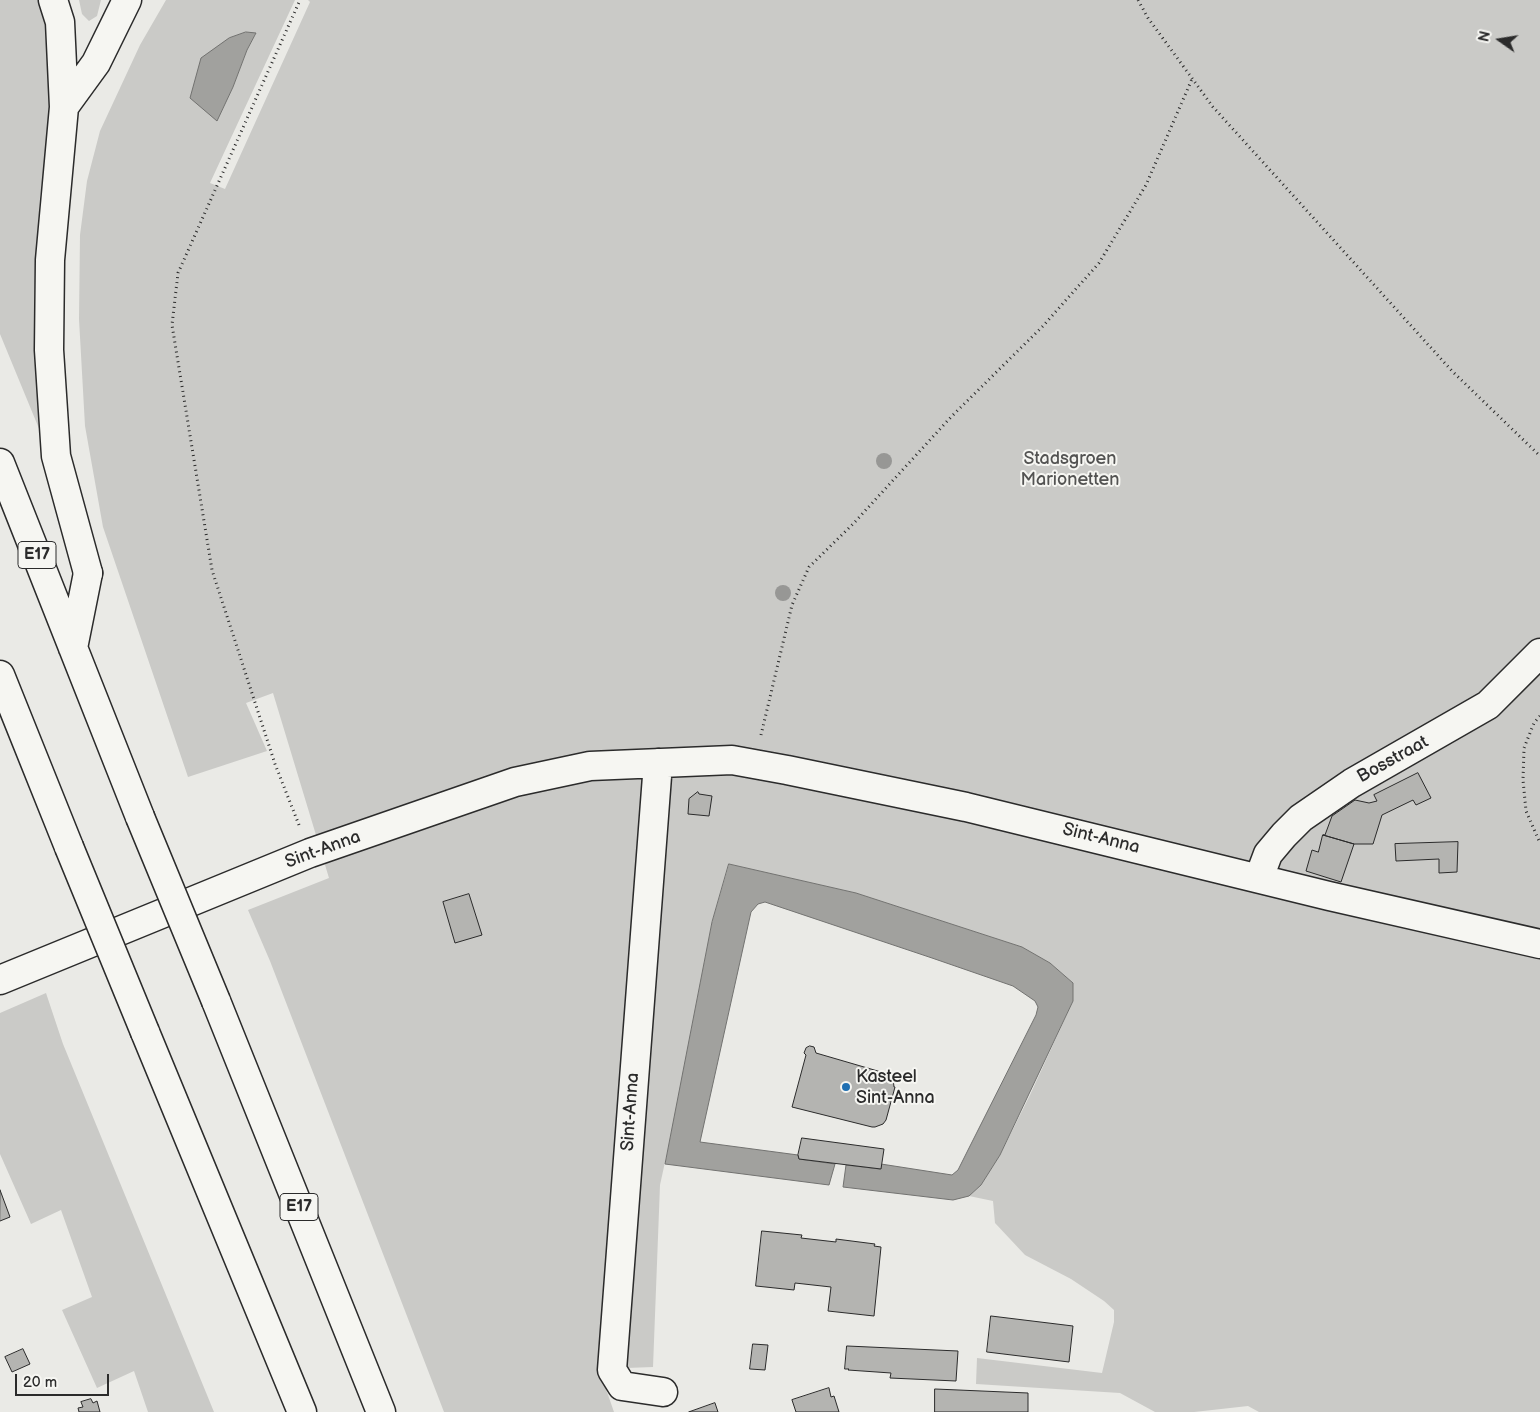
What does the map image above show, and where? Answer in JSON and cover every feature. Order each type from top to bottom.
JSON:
[{"type":"main road","points":[[53,0],[60,22],[64,108],[50,260],[49,350],[56,456],[88,573],[74,648]]},
{"type":"main road","points":[[64,108],[96,63],[127,0]]},
{"type":"main road","name":"E17","points":[[0,463],[140,817],[381,1412]]},
{"type":"main road","name":"Bosstraat","points":[[1259,878],[1268,854],[1301,818],[1352,783],[1488,705],[1540,654]]},
{"type":"main road","points":[[0,675],[302,1412]]},
{"type":"main road","name":"Sint-Anna","points":[[0,980],[310,853],[515,782],[590,766],[732,760],[966,807],[1540,944]]},
{"type":"main road","name":"Sint-Anna","points":[[658,763],[612,1370],[622,1386],[663,1392]]},
{"type":"path","points":[[300,0],[178,273],[172,325],[212,570],[275,764],[310,853]]},
{"type":"path","points":[[1138,0],[1148,18],[1213,107],[1438,357],[1540,456]]},
{"type":"path","points":[[754,764],[792,605],[809,567],[853,524],[951,418],[1043,326],[1099,262],[1146,186],[1192,79]]},
{"type":"path","points":[[1540,716],[1534,723],[1524,748],[1523,780],[1526,811],[1540,843]]},
{"type":"green space","points":[[0,0],[42,0],[47,20],[51,71],[49,129],[40,197],[34,300],[40,431],[0,334]]},
{"type":"green space","points":[[79,0],[101,0],[97,16],[89,21],[82,14]]},
{"type":"green space","name":"Stadsgroen Marionetten","points":[[166,0],[295,0],[210,183],[225,189],[310,2],[308,0],[1540,0],[1540,1412],[1259,1412],[1248,1406],[1194,1412],[1155,1412],[1120,1393],[976,1384],[977,1358],[1102,1373],[1114,1322],[1114,1310],[1071,1279],[1025,1255],[995,1223],[993,1201],[969,1196],[981,1185],[1000,1155],[1030,1095],[1073,1001],[1073,983],[1050,963],[1022,947],[856,893],[729,864],[712,922],[660,1185],[653,1367],[599,1369],[614,1412],[444,1412],[270,961],[248,910],[329,878],[273,693],[246,703],[267,751],[188,777],[103,527],[85,426],[79,319],[80,235],[87,181],[100,131],[140,45]],"holes":[[[246,32],[256,34],[247,50],[233,87],[217,120]]]},
{"type":"green space","points":[[46,993],[63,1044],[214,1412],[148,1412],[134,1371],[97,1388],[62,1310],[92,1297],[61,1210],[31,1224],[0,1154],[0,1013]]},
{"type":"shaded area","points":[[246,32],[256,33],[217,121],[190,98],[201,58],[229,38]]},
{"type":"shaded area","points":[[729,864],[856,893],[1022,947],[1050,963],[1073,983],[1073,1001],[1000,1155],[981,1185],[969,1196],[953,1200],[843,1187],[846,1165],[880,1169],[881,1164],[952,1175],[958,1170],[1036,1015],[1038,1007],[1035,1001],[1013,986],[765,902],[758,904],[751,912],[700,1142],[798,1155],[799,1159],[835,1164],[829,1185],[665,1164],[712,922]]},
{"type":"building","points":[[1418,773],[1431,798],[1416,805],[1413,800],[1382,815],[1373,844],[1354,844],[1323,835],[1325,835],[1332,816],[1355,800],[1369,803],[1377,801],[1374,795]]},
{"type":"building","points":[[698,792],[699,794],[712,796],[709,816],[688,814],[689,799]]},
{"type":"building","points":[[1323,835],[1354,844],[1341,882],[1306,871],[1312,850],[1318,852]]},
{"type":"building","points":[[1458,842],[1457,872],[1439,873],[1439,859],[1396,861],[1395,844]]},
{"type":"building","points":[[469,894],[482,935],[455,943],[443,902]]},
{"type":"building","name":"Kasteel Sint-Anna","points":[[814,1047],[816,1053],[888,1074],[893,1078],[895,1087],[886,1120],[883,1124],[872,1127],[792,1107],[806,1055],[804,1053],[806,1048]]},
{"type":"building","points":[[802,1138],[884,1149],[881,1169],[799,1159],[798,1155]]},
{"type":"building","points":[[0,1190],[10,1217],[0,1221]]},
{"type":"building","points":[[762,1231],[802,1235],[801,1238],[836,1242],[836,1239],[875,1244],[874,1246],[881,1247],[874,1316],[828,1311],[831,1287],[795,1283],[794,1290],[756,1286]]},
{"type":"building","points":[[991,1316],[1073,1326],[1069,1362],[987,1352]]},
{"type":"building","points":[[753,1344],[768,1345],[765,1370],[750,1369]]},
{"type":"building","points":[[847,1346],[958,1351],[956,1381],[890,1378],[891,1373],[848,1370],[845,1369]]},
{"type":"building","points":[[23,1349],[30,1364],[12,1372],[5,1357]]},
{"type":"building","points":[[829,1388],[831,1397],[834,1396],[839,1412],[796,1412],[792,1400]]},
{"type":"building","points":[[935,1389],[1028,1393],[1028,1412],[935,1412]]},
{"type":"building","points":[[91,1399],[93,1403],[97,1401],[100,1412],[79,1412],[78,1408],[83,1407],[81,1402]]},
{"type":"building","points":[[715,1403],[718,1412],[689,1412]]},
{"type":"place","name":"Kasteel Sint-Anna","points":[[846,1087]]}]
